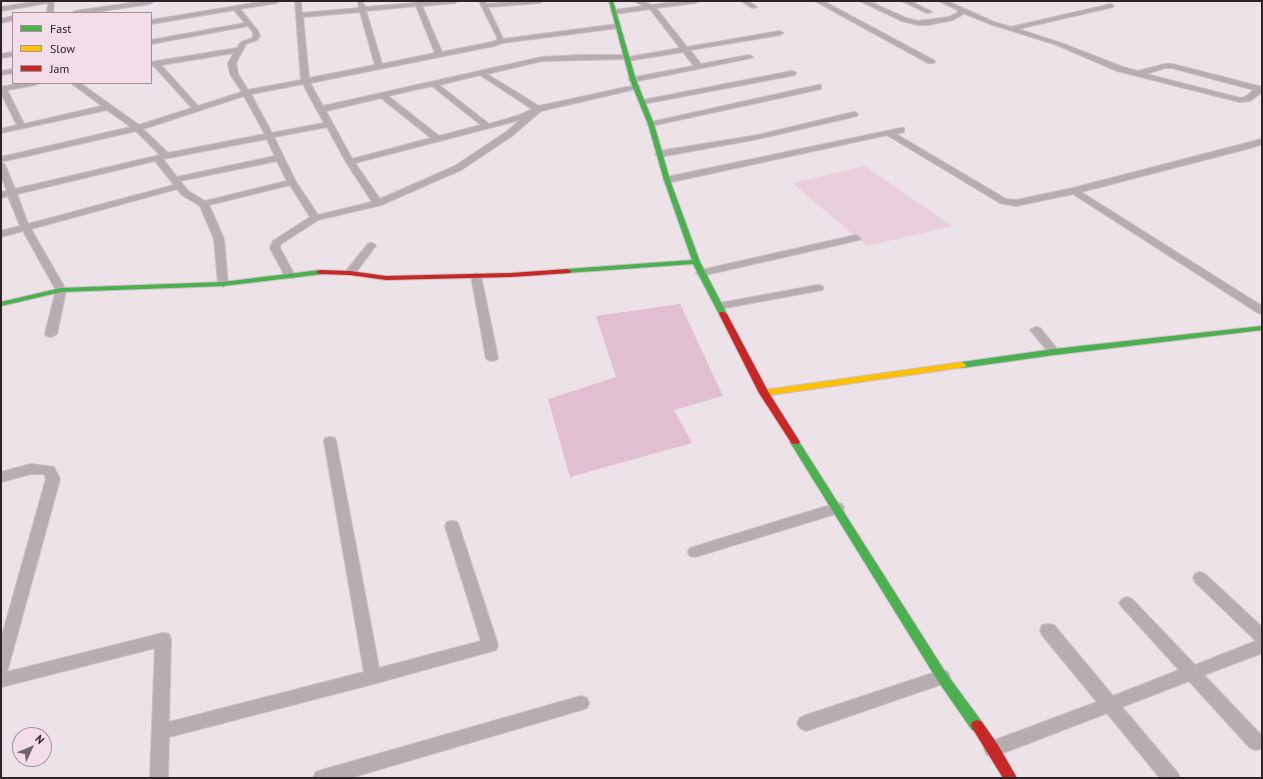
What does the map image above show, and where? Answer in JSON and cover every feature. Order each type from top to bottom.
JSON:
[{"type":"street","points":[[1,9],[51,1],[51,12]]},
{"type":"street","points":[[152,22],[277,1]]},
{"type":"street","points":[[298,1],[305,80],[350,162],[378,203]]},
{"type":"street","points":[[360,1],[380,66]]},
{"type":"street","points":[[300,14],[455,1]]},
{"type":"street","points":[[500,40],[500,37],[483,4],[540,1]]},
{"type":"street","points":[[611,1],[634,83],[651,124],[667,180],[696,262],[701,272],[764,393],[942,677],[993,749],[1007,777]]},
{"type":"street","points":[[637,1],[652,7],[699,67]]},
{"type":"street","points":[[614,12],[696,1]]},
{"type":"street","points":[[744,1],[754,7]]},
{"type":"street","points":[[818,1],[931,61]]},
{"type":"street","points":[[863,1],[904,20],[918,23],[928,23],[951,19],[960,14],[961,10]]},
{"type":"street","points":[[905,1],[929,12]]},
{"type":"street","points":[[942,1],[992,23],[1011,28],[1120,69],[1240,100],[1247,99],[1261,90]]},
{"type":"street","points":[[82,12],[150,2]]},
{"type":"street","points":[[417,3],[439,54]]},
{"type":"street","points":[[1011,28],[1111,6]]},
{"type":"street","points":[[236,8],[250,24],[257,36],[255,39],[243,44],[231,67],[269,135],[292,182],[315,218]]},
{"type":"street","points":[[1,20],[12,18]]},
{"type":"street","points":[[152,42],[250,24]]},
{"type":"street","points":[[1,160],[138,128],[246,93],[305,80],[494,44],[500,40],[618,26]]},
{"type":"street","points":[[322,109],[480,72],[549,59],[627,58],[780,33]]},
{"type":"street","points":[[154,63],[240,50]]},
{"type":"street","points":[[1,56],[12,54]]},
{"type":"street","points":[[350,162],[523,117],[538,109],[634,83],[699,67],[749,57]]},
{"type":"street","points":[[154,63],[197,109]]},
{"type":"street","points":[[1139,74],[1165,66],[1172,66],[1261,90]]},
{"type":"street","points":[[1,73],[12,71]]},
{"type":"street","points":[[480,72],[538,109]]},
{"type":"street","points":[[643,102],[792,73]]},
{"type":"street","points":[[21,126],[2,89],[30,84]]},
{"type":"street","points":[[77,84],[138,128],[162,157],[177,183],[185,193],[204,204],[219,239],[223,284]]},
{"type":"street","points":[[434,84],[488,126]]},
{"type":"street","points":[[651,124],[818,87]]},
{"type":"street","points":[[382,95],[438,140]]},
{"type":"street","points":[[1,131],[109,107]]},
{"type":"street","points":[[290,276],[275,248],[276,243],[315,218],[378,203],[458,168],[509,134],[538,109]]},
{"type":"street","points":[[659,154],[758,137],[854,114]]},
{"type":"street","points":[[1,195],[162,157],[330,124]]},
{"type":"street","points":[[667,180],[901,130]]},
{"type":"street","points":[[889,133],[1003,201],[1016,203],[1074,191],[1251,145],[1262,140]]},
{"type":"street","points":[[1,234],[177,183],[280,158]]},
{"type":"street","points":[[1,165],[25,227],[61,290],[51,334]]},
{"type":"street","points":[[204,204],[292,182]]},
{"type":"street","points":[[1074,191],[1262,312]]},
{"type":"street","points":[[701,272],[856,238]]},
{"type":"street","points":[[350,273],[371,246]]},
{"type":"street","points":[[1,304],[61,290],[223,284],[322,272],[350,273],[386,278],[476,276],[696,262]]},
{"type":"street","points":[[476,276],[492,358]]},
{"type":"street","points":[[720,306],[818,288]]},
{"type":"street","points":[[764,393],[1054,352],[1262,328]]},
{"type":"street","points":[[1036,330],[1054,352]]},
{"type":"street","points":[[330,441],[373,677]]},
{"type":"street","points":[[1,477],[31,469],[49,470],[53,479],[1,667]]},
{"type":"street","points":[[695,552],[837,508]]},
{"type":"street","points":[[160,732],[373,677],[490,644],[452,526]]},
{"type":"street","points":[[1200,578],[1262,637]]},
{"type":"street","points":[[1127,603],[1193,672],[1256,742]]},
{"type":"street","points":[[1048,630],[1171,778]]},
{"type":"street","points":[[1,680],[163,639],[159,778]]},
{"type":"street","points":[[993,749],[1262,646]]},
{"type":"street","points":[[806,723],[942,677]]},
{"type":"street","points":[[322,778],[581,703]]},
{"type":"shaded area","points":[[865,166],[952,226],[867,246],[792,183]]},
{"type":"shaded area","points":[[680,304],[723,396],[674,410],[692,443],[570,477],[548,399],[616,377],[596,316]]},
{"type":"traffic: fast","points":[[611,1],[633,80],[651,124],[667,180],[696,262],[723,314]]},
{"type":"traffic: fast","points":[[567,271],[696,262]]},
{"type":"traffic: fast","points":[[1,304],[61,290],[223,284],[320,272]]},
{"type":"traffic: fast","points":[[962,365],[1054,352],[1262,328]]},
{"type":"traffic: fast","points":[[795,442],[942,677],[977,726]]},
{"type":"traffic: slow","points":[[764,393],[962,365]]},
{"type":"traffic: jam","points":[[320,272],[350,273],[386,278],[511,275],[567,271]]},
{"type":"traffic: jam","points":[[723,314],[764,393],[795,442]]},
{"type":"traffic: jam","points":[[977,726],[1010,778]]}]
